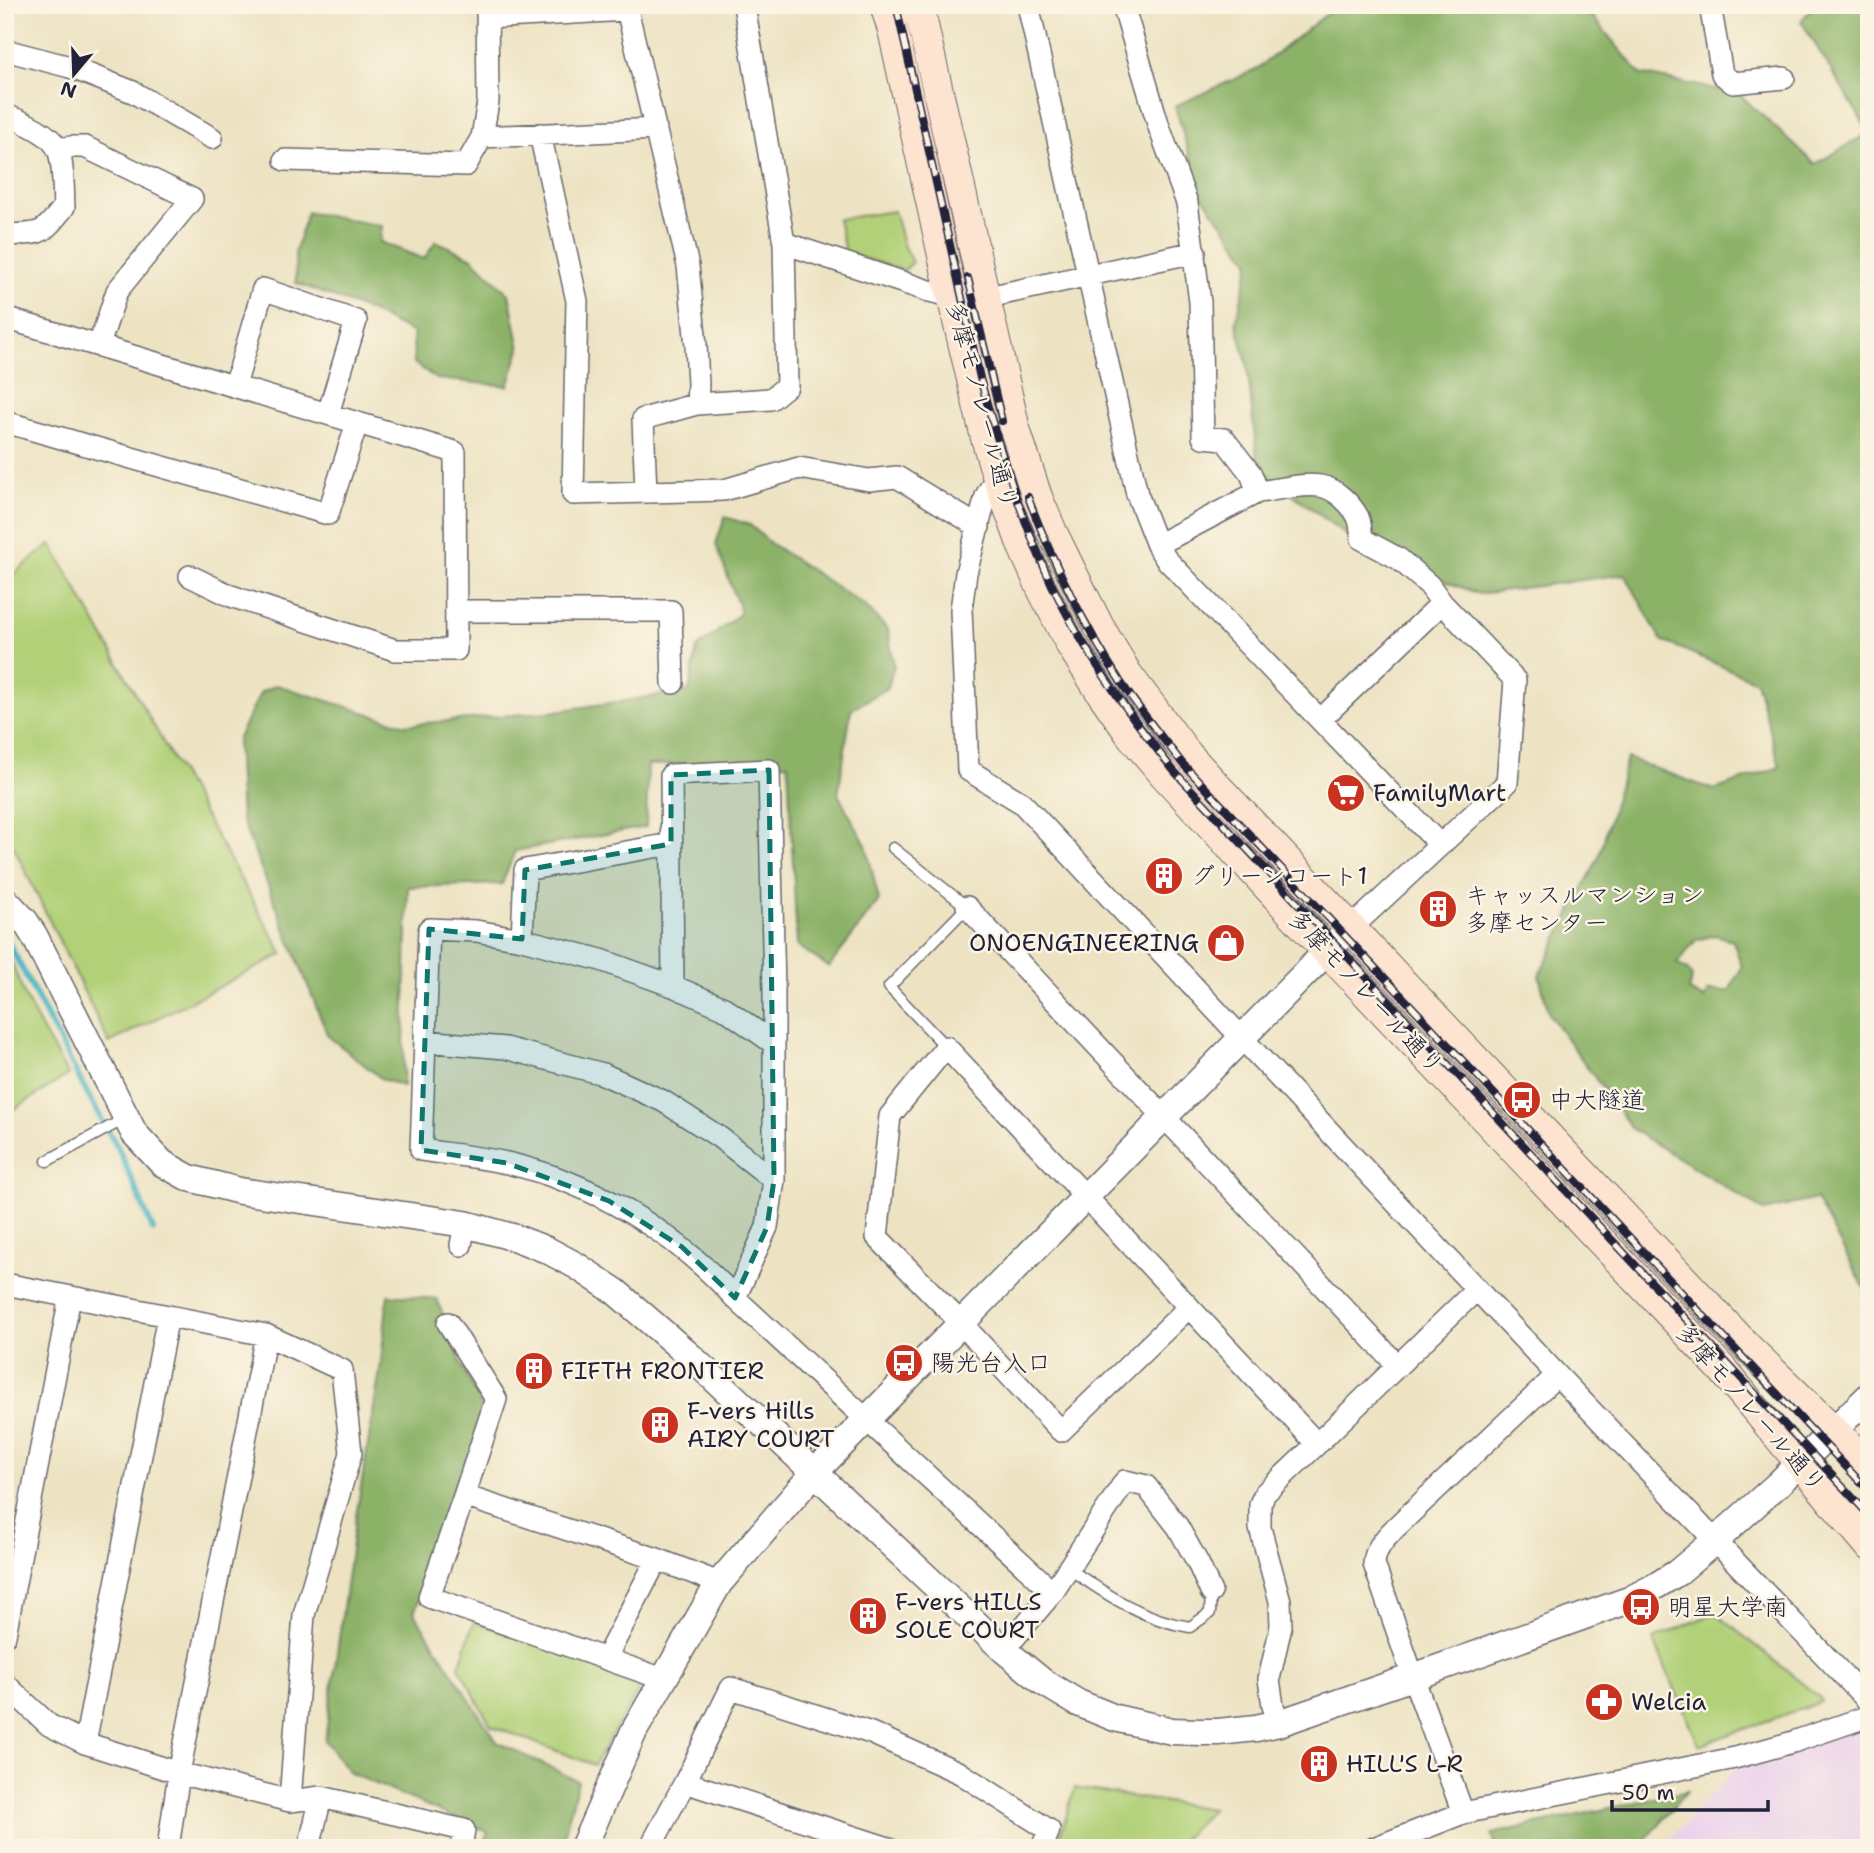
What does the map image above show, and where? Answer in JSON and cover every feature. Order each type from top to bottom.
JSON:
[{"type":"main road","name":"多摩モノレール通り","points":[[885,5],[893,30],[951,296],[997,475],[1023,547],[1043,591],[1071,645],[1101,692],[1131,735],[1164,774],[1327,951],[1722,1369],[1869,1545]]},
{"type":"main road","name":"多摩モノレール通り","points":[[916,5],[922,21],[1015,429],[1052,532],[1099,627],[1127,674],[1187,754],[1350,929],[1750,1350],[1869,1465]]},
{"type":"street","points":[[646,492],[643,419],[697,404],[771,399],[788,386],[784,243],[744,5]]},
{"type":"street","points":[[1028,5],[1137,494],[1157,545],[1166,559],[1440,845]]},
{"type":"street","points":[[1123,5],[1159,127],[1188,203],[1200,302],[1203,438],[1224,439],[1251,474],[1258,492]]},
{"type":"street","points":[[1710,5],[1722,74],[1733,83],[1784,78]]},
{"type":"street","points":[[285,160],[466,166],[482,136],[488,102],[487,12],[626,8],[688,266],[697,358],[697,404]]},
{"type":"street","points":[[5,50],[70,67],[133,92],[212,138]]},
{"type":"street","points":[[5,115],[35,128],[58,149],[64,207],[47,229],[40,233],[5,235]]},
{"type":"street","points":[[482,136],[656,129]]},
{"type":"street","points":[[540,134],[577,301],[573,494],[724,491],[799,468],[869,480],[897,477],[979,527]]},
{"type":"street","points":[[58,149],[85,147],[192,199],[117,291],[99,345]]},
{"type":"street","points":[[784,243],[951,296],[985,298],[1195,252]]},
{"type":"street","points":[[235,386],[263,289],[356,321],[328,414]]},
{"type":"street","points":[[5,318],[455,452],[456,650],[395,650],[232,596],[190,576]]},
{"type":"street","points":[[5,422],[328,514],[357,423]]},
{"type":"street","points":[[997,475],[986,496],[966,573],[961,610],[968,770],[1022,803],[1557,1374],[1869,1702]]},
{"type":"street","points":[[583,1848],[634,1731],[719,1583],[814,1473],[1327,951],[1507,783],[1515,680],[1442,603],[1429,585],[1399,559],[1362,539],[1359,520],[1348,503],[1334,492],[1321,486],[1304,486],[1258,492],[1157,545]]},
{"type":"street","points":[[1320,720],[1442,603]]},
{"type":"street","points":[[456,611],[671,611],[673,683]]},
{"type":"street","points":[[673,986],[671,775],[769,770],[774,992],[774,1180],[767,1227],[736,1298]]},
{"type":"street","points":[[522,939],[525,870],[671,844]]},
{"type":"street","points":[[5,900],[25,921],[35,937],[119,1121],[162,1163],[190,1178],[240,1191],[463,1234],[516,1238],[577,1266],[616,1292],[690,1356],[1004,1650],[1055,1689],[1078,1703],[1115,1718],[1172,1731],[1199,1732],[1256,1728],[1279,1723],[1629,1600],[1676,1573],[1716,1540],[1869,1396]]},
{"type":"street","points":[[967,907],[1398,1366]]},
{"type":"street","points":[[774,1043],[724,1008],[601,960],[522,939],[476,931],[429,929],[421,1150],[508,1164],[569,1183],[650,1224],[712,1273],[1053,1592]]},
{"type":"street","points":[[425,1041],[505,1048],[603,1074],[663,1101],[719,1137],[774,1180]]},
{"type":"street","points":[[1189,1307],[1061,1431],[877,1237],[890,1116],[946,1047],[1086,1196],[1317,1444]]},
{"type":"street","points":[[5,1284],[266,1335],[342,1370],[351,1453],[304,1615],[290,1801]]},
{"type":"street","points":[[1279,1723],[1269,1679],[1281,1626],[1280,1601],[1260,1528],[1260,1504],[1265,1493],[1477,1289]]},
{"type":"street","points":[[5,1635],[70,1297]]},
{"type":"street","points":[[85,1743],[168,1316]]},
{"type":"street","points":[[448,1323],[496,1399],[429,1597],[663,1679]]},
{"type":"street","points":[[168,1848],[179,1773],[266,1335]]},
{"type":"street","points":[[1462,1813],[1374,1564],[1374,1554],[1395,1528],[1557,1374]]},
{"type":"street","points":[[1004,1650],[1053,1592],[1125,1481],[1146,1486],[1178,1527],[1211,1592]]},
{"type":"street","points":[[464,1496],[657,1559],[719,1583]]},
{"type":"street","points":[[606,1658],[657,1559]]},
{"type":"street","points":[[5,1684],[49,1725],[85,1743],[179,1773],[290,1801],[321,1797],[464,1830],[461,1848]]},
{"type":"street","points":[[650,1848],[731,1688],[871,1733],[960,1773],[1049,1830],[1042,1848]]},
{"type":"street","points":[[1374,1848],[1462,1813],[1735,1758],[1869,1716]]},
{"type":"street","points":[[685,1782],[888,1848]]},
{"type":"street","points":[[309,1848],[321,1797]]},
{"type":"lane","points":[[893,848],[967,907],[889,986],[946,1047]]},
{"type":"lane","points":[[47,1161],[119,1121]]},
{"type":"lane","points":[[1068,1568],[1130,1608],[1170,1624],[1190,1627],[1210,1613],[1211,1592]]},
{"type":"highlighted area","points":[[769,770],[774,1180],[767,1227],[735,1298],[682,1247],[609,1201],[507,1163],[421,1150],[429,929],[522,939],[525,870],[671,844],[671,775]]},
{"type":"shaded area","points":[[1869,1726],[1869,1848],[1661,1848],[1737,1768]]},
{"type":"green space","points":[[1338,5],[1583,5],[1640,74],[1739,94],[1815,164],[1869,133],[1869,1296],[1816,1199],[1764,1211],[1632,1129],[1549,1014],[1539,975],[1599,857],[1627,758],[1714,790],[1780,767],[1756,681],[1661,640],[1625,574],[1479,594],[1370,553],[1258,468],[1247,363],[1236,322],[1250,262],[1201,194],[1175,106],[1257,69]],"holes":[[[1716,935],[1733,941],[1742,967],[1729,991],[1708,991],[1704,999],[1689,991],[1691,974],[1677,964],[1696,940]]]},
{"type":"green space","points":[[1814,5],[1869,5],[1869,132],[1801,21]]},
{"type":"green space","points":[[894,211],[904,247],[912,262],[904,271],[845,252],[838,219]]},
{"type":"green space","points":[[307,212],[382,226],[380,242],[424,259],[436,241],[471,257],[509,294],[520,349],[508,386],[437,379],[414,363],[413,333],[370,311],[296,283],[295,253]]},
{"type":"green space","points":[[725,517],[750,525],[770,543],[865,606],[888,630],[894,666],[888,687],[851,710],[838,794],[866,845],[879,900],[829,967],[797,946],[788,763],[648,765],[646,827],[515,851],[502,884],[408,887],[403,1086],[382,1079],[328,1036],[241,818],[237,740],[261,692],[277,685],[405,725],[557,711],[689,691],[697,648],[741,613],[716,544]]},
{"type":"green space","points":[[51,544],[283,954],[109,1043],[5,829],[5,581]]},
{"type":"green space","points":[[5,950],[30,1006],[68,1075],[5,1115]]},
{"type":"green space","points":[[388,1295],[437,1299],[462,1366],[486,1416],[414,1613],[497,1742],[578,1781],[561,1848],[484,1848],[488,1832],[350,1773],[325,1741],[353,1535],[380,1371]]},
{"type":"green space","points":[[1715,1613],[1819,1697],[1821,1702],[1699,1745],[1653,1639]]},
{"type":"green space","points":[[474,1621],[643,1683],[594,1765],[491,1726],[459,1667]]},
{"type":"green space","points":[[1075,1788],[1212,1809],[1174,1848],[1056,1848]]},
{"type":"green space","points":[[1687,1791],[1639,1848],[1495,1848],[1492,1834]]},
{"type":"waterway","points":[[5,940],[120,1152],[153,1230]]},
{"type":"railway","points":[[896,5],[980,378],[995,431],[1041,560],[1092,658],[1174,771],[1869,1515]]},
{"type":"railway","points":[[968,278],[1002,421]]},
{"type":"railway","points":[[1028,497],[1058,568],[1093,637],[1127,691],[1182,763],[1869,1491]]},
{"type":"place","name":"FamilyMart","points":[[1346,793]]},
{"type":"place","name":"グリーンコート1","points":[[1164,876]]},
{"type":"place","name":"キャッスルマンション 多摩センター","points":[[1438,909]]},
{"type":"place","name":"ONOENGINEERING","points":[[1226,943]]},
{"type":"place","name":"中大隧道","points":[[1522,1100]]},
{"type":"place","name":"陽光台入口","points":[[904,1363]]},
{"type":"place","name":"FIFTH FRONTIER","points":[[534,1371]]},
{"type":"place","name":"F-vers Hills AIRY COURT","points":[[660,1425]]},
{"type":"place","name":"明星大学南","points":[[1641,1607]]},
{"type":"place","name":"F-vers HILLS SOLE COURT","points":[[868,1616]]},
{"type":"place","name":"Welcia","points":[[1604,1702]]},
{"type":"place","name":"HILL'S L-R","points":[[1319,1764]]}]
